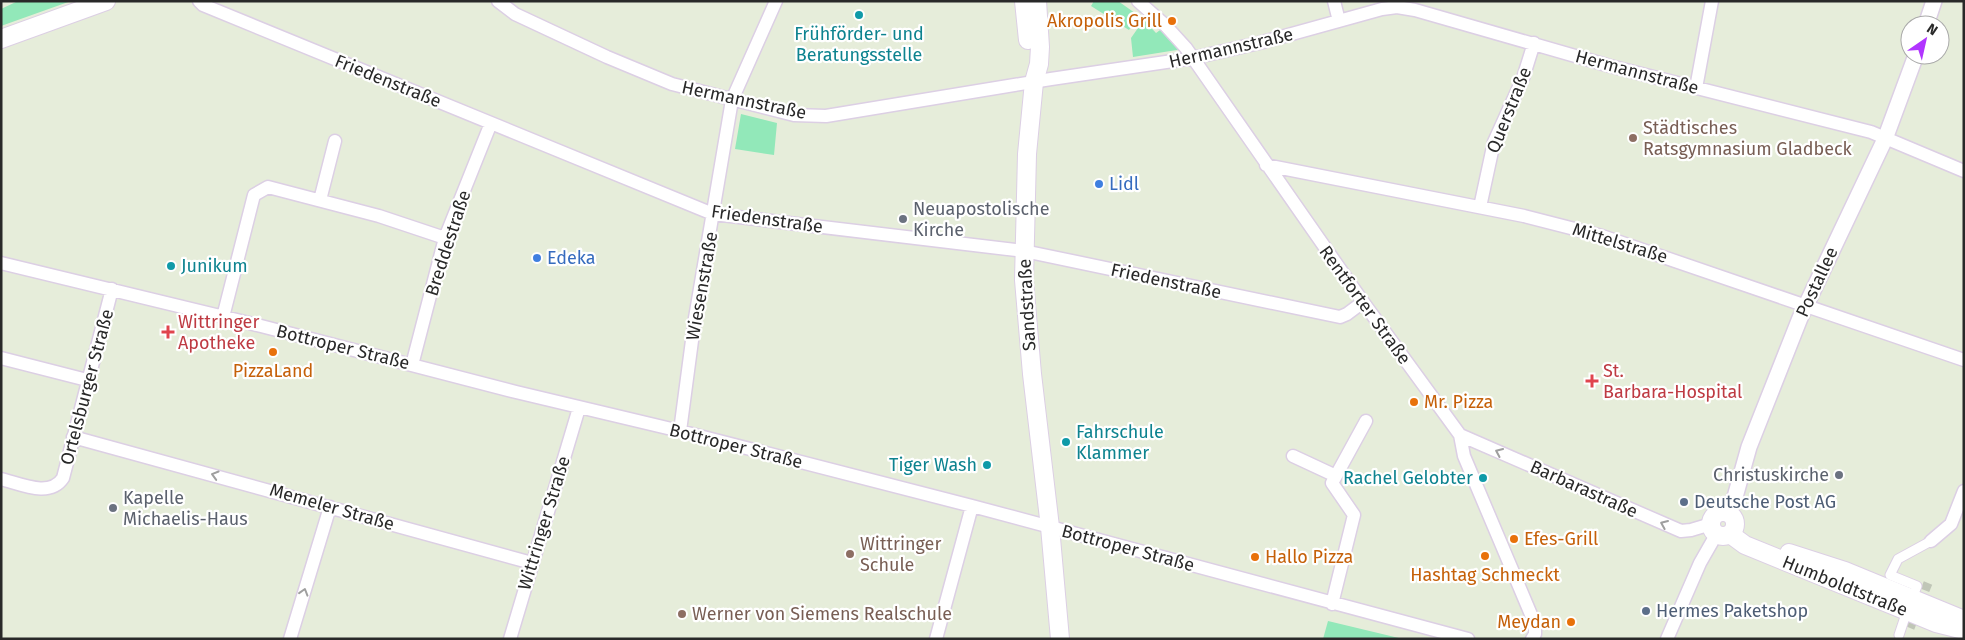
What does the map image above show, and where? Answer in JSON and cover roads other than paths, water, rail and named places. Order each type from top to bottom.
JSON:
[{"type":"main road","points":[[1,39],[106,1]]},
{"type":"main road","name":"Sandstraße","points":[[1024,1],[1028,64],[1034,82]]},
{"type":"main road","name":"Sandstraße","points":[[1037,1],[1040,47],[1039,64],[1034,82],[1027,154],[1024,280],[1060,639]]},
{"type":"main road","name":"Humboldtstraße","points":[[1724,526],[1745,545],[1909,605],[1964,620]]},
{"type":"main road","name":"Humboldtstraße","points":[[1909,605],[1936,623],[1964,630]]},
{"type":"street","name":"Friedenstraße","points":[[200,1],[204,5],[713,214],[1024,251],[1340,317],[1363,302]]},
{"type":"street","name":"Hermannstraße","points":[[498,1],[515,14],[607,57],[672,84],[794,115],[826,116],[1193,58],[1259,44],[1382,9],[1416,6],[1610,66],[1871,132],[1964,171]]},
{"type":"street","name":"Wiesenstraße","points":[[680,431],[695,318],[732,100],[776,1]]},
{"type":"street","name":"Rentforter Straße","points":[[1138,1],[1165,25],[1186,48],[1266,165],[1460,435],[1464,456],[1535,624],[1535,634],[1532,639]]},
{"type":"street","points":[[1334,1],[1339,21]]},
{"type":"street","points":[[1696,88],[1712,1]]},
{"type":"street","points":[[1929,15],[1934,1]]},
{"type":"street","name":"Querstraße","points":[[1480,207],[1494,142],[1523,78],[1534,44]]},
{"type":"street","name":"Postallee","points":[[1667,639],[1700,563],[1724,526],[1735,497],[1758,421],[1806,306],[1885,139],[1912,65]]},
{"type":"street","name":"Breddestraße","points":[[412,365],[446,238],[491,123]]},
{"type":"street","points":[[320,200],[335,141]]},
{"type":"street","name":"Mittelstraße","points":[[1266,165],[1524,216],[1602,236],[1964,360]]},
{"type":"street","points":[[222,317],[254,195],[268,187],[379,216],[446,238]]},
{"type":"street","name":"Bottroper Straße","points":[[1,263],[579,408],[680,431],[972,506],[1468,639]]},
{"type":"street","name":"Ortelsburger Straße","points":[[1,479],[44,489],[52,489],[63,478],[112,290]]},
{"type":"street","points":[[1,358],[88,380]]},
{"type":"street","name":"Wittringer Straße","points":[[510,639],[579,408]]},
{"type":"street","points":[[1332,604],[1354,514],[1332,483],[1366,421]]},
{"type":"street","name":"Barbarastraße","points":[[1460,435],[1681,531],[1724,526]]},
{"type":"street","name":"Memeler Straße","points":[[73,437],[142,454],[532,563]]},
{"type":"street","points":[[1293,456],[1336,476]]},
{"type":"street","points":[[1899,635],[1917,586],[1890,575],[1898,558],[1931,541],[1951,524],[1964,491]]},
{"type":"street","points":[[936,639],[972,506]]},
{"type":"street","points":[[290,639],[330,507]]},
{"type":"tunnel","points":[[1910,628],[1928,583]]},
{"type":"place","name":"Frühförder- und Beratungsstelle","points":[[859,15]]},
{"type":"place","name":"Akropolis Grill","points":[[1172,21]]},
{"type":"place","name":"Städtisches Ratsgymnasium Gladbeck","points":[[1633,138]]},
{"type":"place","name":"Lidl","points":[[1099,184]]},
{"type":"place","name":"Neuapostolische Kirche","points":[[903,219]]},
{"type":"place","name":"Edeka","points":[[537,258]]},
{"type":"place","name":"Junikum","points":[[171,266]]},
{"type":"place","name":"Wittringer Apotheke","points":[[168,332]]},
{"type":"place","name":"PizzaLand","points":[[273,352]]},
{"type":"place","name":"St. Barbara-Hospital","points":[[1592,381]]},
{"type":"place","name":"Mr. Pizza","points":[[1414,402]]},
{"type":"place","name":"Fahrschule Klammer","points":[[1066,442]]},
{"type":"place","name":"Tiger Wash","points":[[987,465]]},
{"type":"place","name":"Christuskirche","points":[[1839,475]]},
{"type":"place","name":"Rachel Gelobter","points":[[1483,478]]},
{"type":"place","name":"Deutsche Post AG","points":[[1684,502]]},
{"type":"place","name":"Kapelle Michaelis-Haus","points":[[113,508]]},
{"type":"place","name":"Efes-Grill","points":[[1514,539]]},
{"type":"place","name":"Wittringer Schule","points":[[850,554]]},
{"type":"place","name":"Hashtag Schmeckt","points":[[1485,556]]},
{"type":"place","name":"Hallo Pizza","points":[[1255,557]]},
{"type":"place","name":"Hermes Paketshop","points":[[1646,611]]},
{"type":"place","name":"Werner von Siemens Realschule","points":[[682,614]]},
{"type":"place","name":"Meydan","points":[[1571,622]]}]
